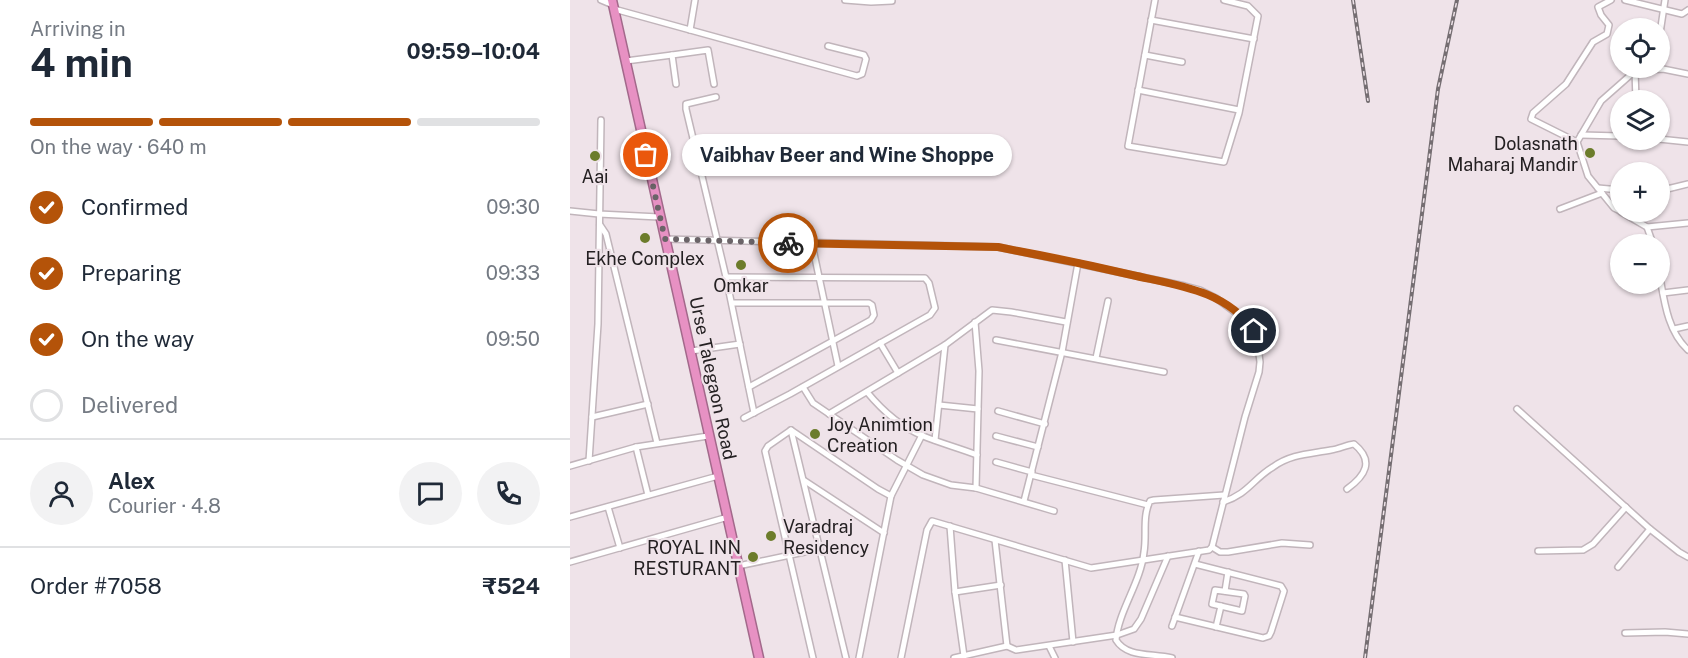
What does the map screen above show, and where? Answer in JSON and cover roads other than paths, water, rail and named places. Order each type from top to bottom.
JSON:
[{"type":"highway","name":"Urse Talegaon Road","points":[[613,4],[759,658]]},
{"type":"street","points":[[601,0],[690,30],[857,76],[862,74],[866,59],[864,55],[828,46]]},
{"type":"street","points":[[690,30],[695,0]]},
{"type":"street","points":[[845,0],[892,1]]},
{"type":"street","points":[[1155,0],[1128,146],[1224,162],[1239,110],[1258,16],[1248,6],[1224,0]]},
{"type":"street","points":[[1610,203],[1588,176],[1577,142],[1531,119],[1533,113],[1566,84],[1593,42],[1607,34],[1609,25],[1600,15],[1598,7],[1611,0]]},
{"type":"street","points":[[1625,0],[1682,14],[1688,10]]},
{"type":"street","points":[[1663,18],[1665,0]]},
{"type":"street","points":[[1151,21],[1254,39]]},
{"type":"street","points":[[626,61],[708,50],[714,84]]},
{"type":"street","points":[[1145,55],[1182,62]]},
{"type":"street","points":[[672,56],[676,84]]},
{"type":"street","points":[[1670,70],[1688,74]]},
{"type":"street","points":[[1577,142],[1600,101],[1627,78]]},
{"type":"street","points":[[1138,90],[1239,110]]},
{"type":"street","points":[[716,97],[686,105],[732,303],[754,412]]},
{"type":"street","points":[[589,460],[598,324],[601,120]]},
{"type":"street","points":[[1581,135],[1610,136]]},
{"type":"street","points":[[1670,140],[1688,142]]},
{"type":"street","points":[[1670,188],[1688,184]]},
{"type":"street","points":[[1560,209],[1600,191],[1610,190]]},
{"type":"street","points":[[570,211],[659,217]]},
{"type":"street","points":[[1639,222],[1647,227],[1688,223]]},
{"type":"street","points":[[600,225],[606,234],[657,443]]},
{"type":"street","points":[[1647,227],[1649,234]]},
{"type":"street","points":[[665,239],[998,247],[1078,262],[1200,290],[1236,311],[1254,331],[1259,351],[1259,372],[1224,495],[1212,547],[1209,550],[1091,568],[950,526],[929,522],[901,658]]},
{"type":"street","points":[[812,244],[838,366]]},
{"type":"street","points":[[1024,501],[1062,352],[1078,262]]},
{"type":"street","points":[[726,277],[925,278],[928,280],[935,308],[934,313],[744,418]]},
{"type":"street","points":[[1670,292],[1688,290]]},
{"type":"street","points":[[1663,294],[1674,329],[1681,343],[1688,350]]},
{"type":"street","points":[[1096,358],[1108,301]]},
{"type":"street","points":[[732,303],[869,303],[872,305],[873,317],[749,387]]},
{"type":"street","points":[[829,414],[945,345],[992,310],[1066,322]]},
{"type":"street","points":[[975,322],[979,371],[976,488]]},
{"type":"street","points":[[1674,329],[1688,327]]},
{"type":"street","points":[[996,340],[1164,372]]},
{"type":"street","points":[[880,343],[898,373]]},
{"type":"street","points":[[691,351],[740,344]]},
{"type":"street","points":[[935,440],[945,345]]},
{"type":"street","points":[[803,387],[813,403],[923,475],[951,485],[976,488],[1054,510]]},
{"type":"street","points":[[867,392],[880,407],[922,435],[977,455]]},
{"type":"street","points":[[592,417],[648,404]]},
{"type":"street","points":[[939,405],[978,409]]},
{"type":"street","points":[[1517,409],[1650,529],[1688,557]]},
{"type":"street","points":[[998,411],[1045,424]]},
{"type":"street","points":[[791,430],[891,496]]},
{"type":"street","points":[[791,430],[846,658]]},
{"type":"street","points":[[791,430],[768,446],[765,455],[813,658]]},
{"type":"street","points":[[570,466],[636,447],[708,435]]},
{"type":"street","points":[[859,658],[891,496],[922,435]]},
{"type":"street","points":[[996,436],[1038,447]]},
{"type":"street","points":[[1223,502],[1249,489],[1270,468],[1287,459],[1354,444],[1364,457],[1365,468],[1359,480],[1347,489]]},
{"type":"street","points":[[636,447],[648,495]]},
{"type":"street","points":[[996,462],[1148,506]]},
{"type":"street","points":[[570,517],[717,476]]},
{"type":"street","points":[[805,481],[884,533]]},
{"type":"street","points":[[1172,658],[1139,657],[1127,653],[1119,645],[1117,635],[1142,561],[1149,501],[1224,495]]},
{"type":"street","points":[[608,507],[620,548]]},
{"type":"street","points":[[1538,551],[1583,550],[1593,544],[1626,507]]},
{"type":"street","points":[[570,562],[728,517]]},
{"type":"street","points":[[950,526],[955,592],[964,656]]},
{"type":"street","points":[[1618,567],[1650,529]]},
{"type":"street","points":[[995,540],[1007,646]]},
{"type":"street","points":[[1212,547],[1220,552],[1228,552],[1282,543],[1310,545]]},
{"type":"street","points":[[738,566],[819,549]]},
{"type":"street","points":[[1172,626],[1199,551]]},
{"type":"street","points":[[954,658],[1007,646],[1016,650],[1049,646],[1130,631],[1137,626],[1168,556]]},
{"type":"street","points":[[1065,560],[1073,642]]},
{"type":"street","points":[[1175,617],[1266,638],[1271,632],[1284,591],[1281,586],[1195,564]]},
{"type":"street","points":[[1225,591],[1228,572]]},
{"type":"street","points":[[955,592],[1001,585]]},
{"type":"street","points":[[1216,590],[1225,591],[1245,595],[1240,611],[1212,604],[1216,590]]},
{"type":"street","points":[[1216,627],[1221,606]]},
{"type":"street","points":[[1625,633],[1688,634]]},
{"type":"street","points":[[1049,646],[1055,658]]},
{"type":"street","points":[[1016,650],[1016,658]]},
{"type":"railway","points":[[1353,0],[1368,101]]},
{"type":"railway","points":[[1365,658],[1438,89],[1457,0]]},
{"type":"place","name":"Dolasnath Maharaj Mandir","points":[[1590,153]]},
{"type":"place","name":"Vaibhav Beer and Wine Shoppe","points":[[646,155]]},
{"type":"place","name":"Aai","points":[[595,156]]},
{"type":"place","name":"Ekhe Complex","points":[[645,238]]},
{"type":"place","name":"Omkar","points":[[741,265]]},
{"type":"place","name":"Joy Animtion Creation","points":[[815,434]]},
{"type":"place","name":"Varadraj Residency","points":[[771,536]]},
{"type":"place","name":"ROYAL INN RESTURANT","points":[[753,557]]}]
